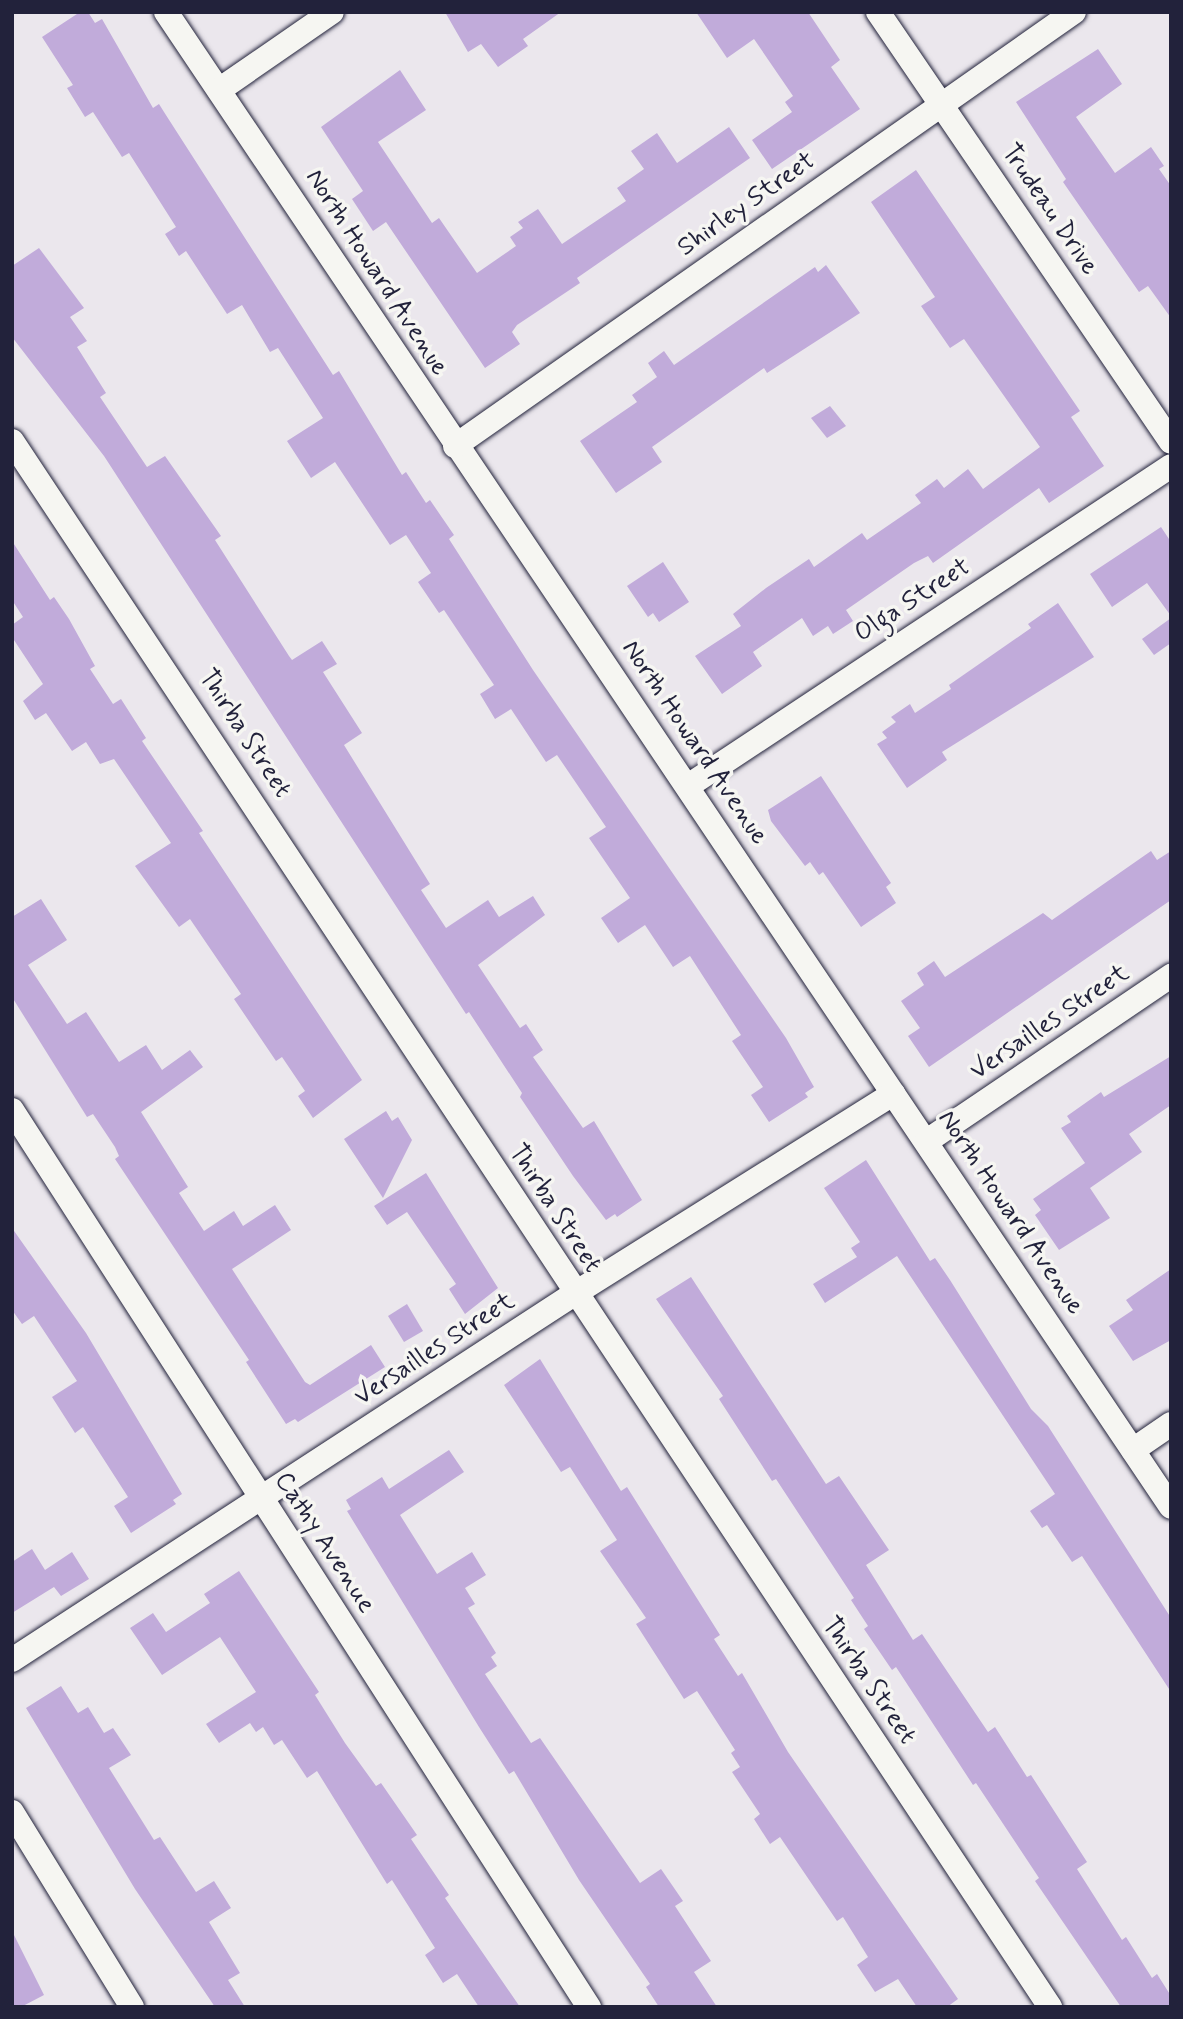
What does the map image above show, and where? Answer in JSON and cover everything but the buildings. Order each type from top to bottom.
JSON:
[{"type":"street","name":"North Howard Avenue","points":[[166,12],[455,446],[688,786],[1171,1507]]},
{"type":"street","points":[[219,90],[332,12]]},
{"type":"street","name":"Trudeau Drive","points":[[878,12],[1171,442]]},
{"type":"street","name":"Shirley Street","points":[[455,446],[1074,12]]},
{"type":"street","name":"Thirba Street","points":[[12,441],[574,1294],[1050,2007]]},
{"type":"street","name":"Olga Street","points":[[688,786],[1171,466]]},
{"type":"street","name":"Versailles Street","points":[[926,1141],[1171,976]]},
{"type":"street","name":"Versailles Street","points":[[12,1660],[574,1294],[892,1094]]},
{"type":"street","name":"Cathy Avenue","points":[[12,1110],[589,2007]]},
{"type":"street","points":[[1133,1450],[1171,1424]]},
{"type":"street","points":[[12,1812],[126,2005]]}]
